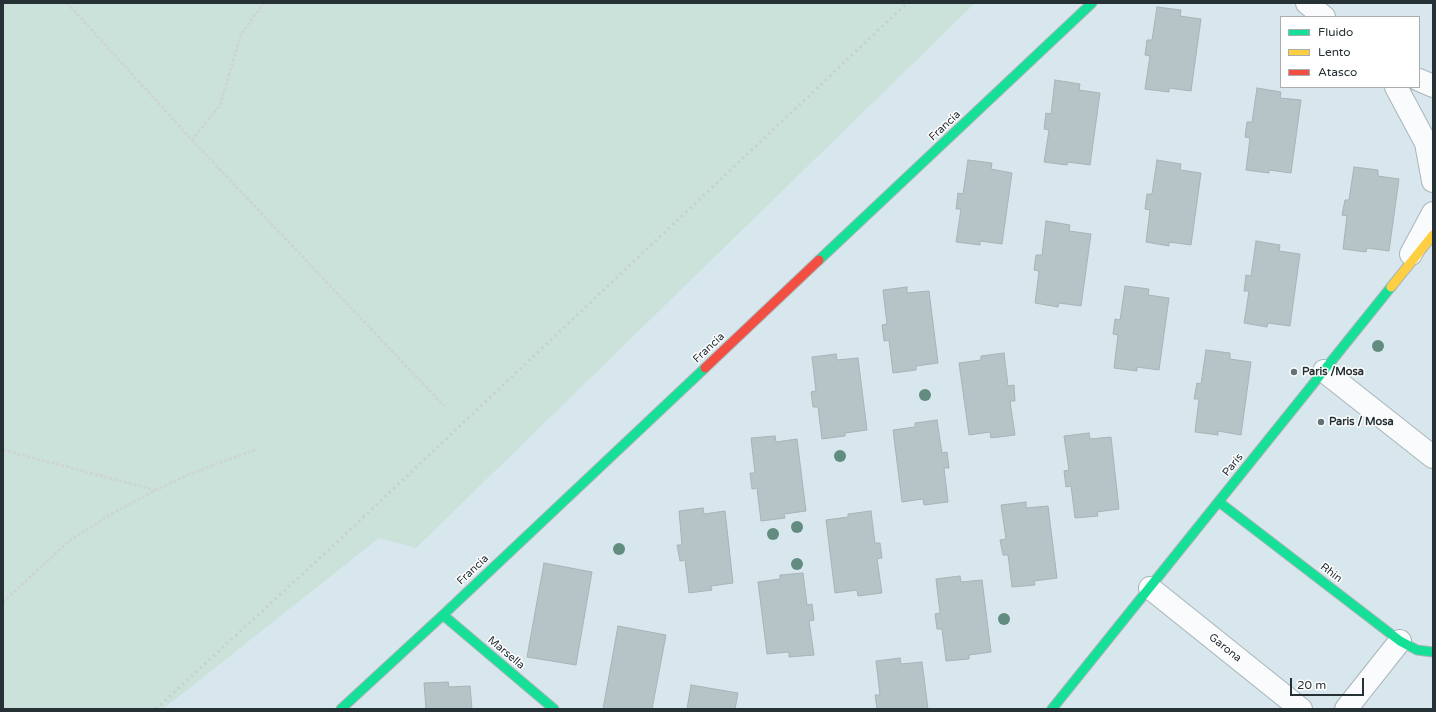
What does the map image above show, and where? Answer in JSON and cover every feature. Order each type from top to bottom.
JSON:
[{"type":"street","name":"Francia","points":[[341,709],[443,615],[1092,3]]},
{"type":"street","points":[[1307,3],[1323,16]]},
{"type":"street","points":[[1420,80],[1433,86]]},
{"type":"street","points":[[1397,88],[1426,143],[1433,181]]},
{"type":"street","points":[[1397,280],[1433,213]]},
{"type":"street","name":"París","points":[[1052,709],[1433,235]]},
{"type":"street","points":[[1324,371],[1433,457]]},
{"type":"street","name":"Rhin","points":[[1219,502],[1400,641],[1417,650],[1433,652]]},
{"type":"street","name":"Garona","points":[[1150,588],[1293,707]]},
{"type":"street","name":"Marsella","points":[[443,615],[554,709]]},
{"type":"street","points":[[1346,709],[1400,641]]},
{"type":"path","points":[[67,3],[192,140],[444,406]]},
{"type":"path","points":[[192,140],[220,105],[241,34],[264,3]]},
{"type":"path","points":[[3,450],[156,490]]},
{"type":"path","points":[[3,602],[69,541],[112,514],[156,490],[221,462],[255,450]]},
{"type":"green space","points":[[3,3],[975,3],[416,548],[379,538],[163,709],[3,709]]},
{"type":"building","points":[[1157,7],[1181,10],[1180,16],[1201,19],[1191,91],[1169,88],[1169,92],[1145,89],[1150,56],[1145,55],[1147,40],[1152,40]]},
{"type":"building","points":[[1055,80],[1080,84],[1079,90],[1100,93],[1090,165],[1068,162],[1067,165],[1044,162],[1049,130],[1044,129],[1046,113],[1051,114]]},
{"type":"building","points":[[1257,88],[1281,92],[1280,98],[1301,100],[1291,173],[1269,170],[1269,173],[1246,170],[1250,138],[1245,137],[1247,122],[1252,122]]},
{"type":"building","points":[[968,160],[992,163],[991,169],[1012,173],[1002,244],[980,241],[980,245],[956,242],[961,209],[956,209],[958,193],[963,194]]},
{"type":"building","points":[[1157,160],[1181,164],[1180,170],[1201,173],[1191,245],[1169,242],[1169,246],[1146,242],[1150,210],[1145,209],[1147,194],[1152,194]]},
{"type":"building","points":[[1354,167],[1378,170],[1378,176],[1399,179],[1389,251],[1367,248],[1366,252],[1343,249],[1347,216],[1342,215],[1345,200],[1349,200]]},
{"type":"building","points":[[1046,221],[1070,225],[1069,231],[1091,234],[1081,306],[1059,303],[1058,307],[1035,303],[1039,271],[1034,270],[1036,255],[1042,255]]},
{"type":"building","points":[[1256,241],[1280,245],[1279,251],[1300,254],[1290,326],[1268,323],[1267,327],[1244,323],[1249,291],[1244,291],[1246,275],[1251,276]]},
{"type":"building","points":[[1125,286],[1149,289],[1148,295],[1169,298],[1159,370],[1137,367],[1137,371],[1114,368],[1118,335],[1113,334],[1115,319],[1120,320]]},
{"type":"building","points":[[907,287],[907,293],[929,291],[938,363],[916,366],[916,370],[893,373],[889,340],[884,341],[882,325],[887,324],[883,290]]},
{"type":"building","points":[[1206,350],[1230,353],[1230,359],[1251,362],[1241,435],[1218,431],[1218,435],[1195,432],[1199,399],[1194,399],[1197,383],[1201,384]]},
{"type":"building","points":[[1004,353],[1008,386],[1014,385],[1015,401],[1010,401],[1015,435],[991,438],[990,432],[969,435],[959,363],[981,360],[981,356]]},
{"type":"building","points":[[836,354],[837,360],[858,358],[867,430],[845,433],[845,436],[822,439],[818,407],[813,407],[811,392],[816,391],[812,357]]},
{"type":"building","points":[[937,420],[942,453],[947,452],[949,468],[944,468],[948,502],[924,505],[923,499],[902,502],[893,430],[915,427],[915,423]]},
{"type":"building","points":[[1089,433],[1090,439],[1111,437],[1119,509],[1097,512],[1098,516],[1075,518],[1071,486],[1066,487],[1064,471],[1069,470],[1064,436]]},
{"type":"building","points":[[775,436],[776,442],[797,439],[806,511],[784,514],[785,518],[761,521],[757,488],[752,489],[750,473],[755,473],[751,438]]},
{"type":"building","points":[[1026,502],[1026,508],[1048,506],[1057,578],[1034,581],[1035,585],[1012,587],[1008,555],[1003,555],[1000,540],[1006,539],[1001,505]]},
{"type":"building","points":[[703,508],[704,514],[725,511],[733,583],[711,586],[712,590],[689,593],[685,560],[680,561],[677,545],[682,545],[679,511]]},
{"type":"building","points":[[871,511],[875,543],[880,543],[882,558],[877,559],[882,593],[858,596],[857,590],[835,593],[826,520],[848,517],[848,514]]},
{"type":"building","points":[[544,563],[592,572],[576,665],[527,657]]},
{"type":"building","points":[[803,573],[807,605],[812,604],[814,620],[809,621],[814,655],[789,657],[789,652],[767,654],[758,582],[780,579],[780,575]]},
{"type":"building","points":[[960,576],[961,582],[982,580],[991,652],[969,655],[969,659],[946,661],[942,629],[937,629],[935,614],[940,613],[936,579]]},
{"type":"building","points":[[618,626],[666,635],[652,709],[603,709]]},
{"type":"building","points":[[900,658],[901,664],[922,662],[928,709],[877,709],[875,695],[880,695],[876,661]]},
{"type":"building","points":[[448,682],[449,687],[470,686],[472,709],[426,709],[424,683]]},
{"type":"building","points":[[691,685],[738,693],[735,709],[687,709]]},
{"type":"railway","points":[[156,709],[334,545],[907,3]]},
{"type":"traffic: fast","points":[[819,260],[1092,3]]},
{"type":"traffic: fast","points":[[1052,709],[1391,287]]},
{"type":"traffic: fast","points":[[341,709],[705,368]]},
{"type":"traffic: fast","points":[[1219,502],[1400,641],[1417,650],[1433,652]]},
{"type":"traffic: fast","points":[[443,615],[554,709]]},
{"type":"traffic: slow","points":[[1391,287],[1433,235]]},
{"type":"traffic: jam","points":[[705,368],[819,260]]},
{"type":"place","name":"Paris /Mosa","points":[[1294,372]]},
{"type":"place","name":"Paris / Mosa","points":[[1321,422]]}]
